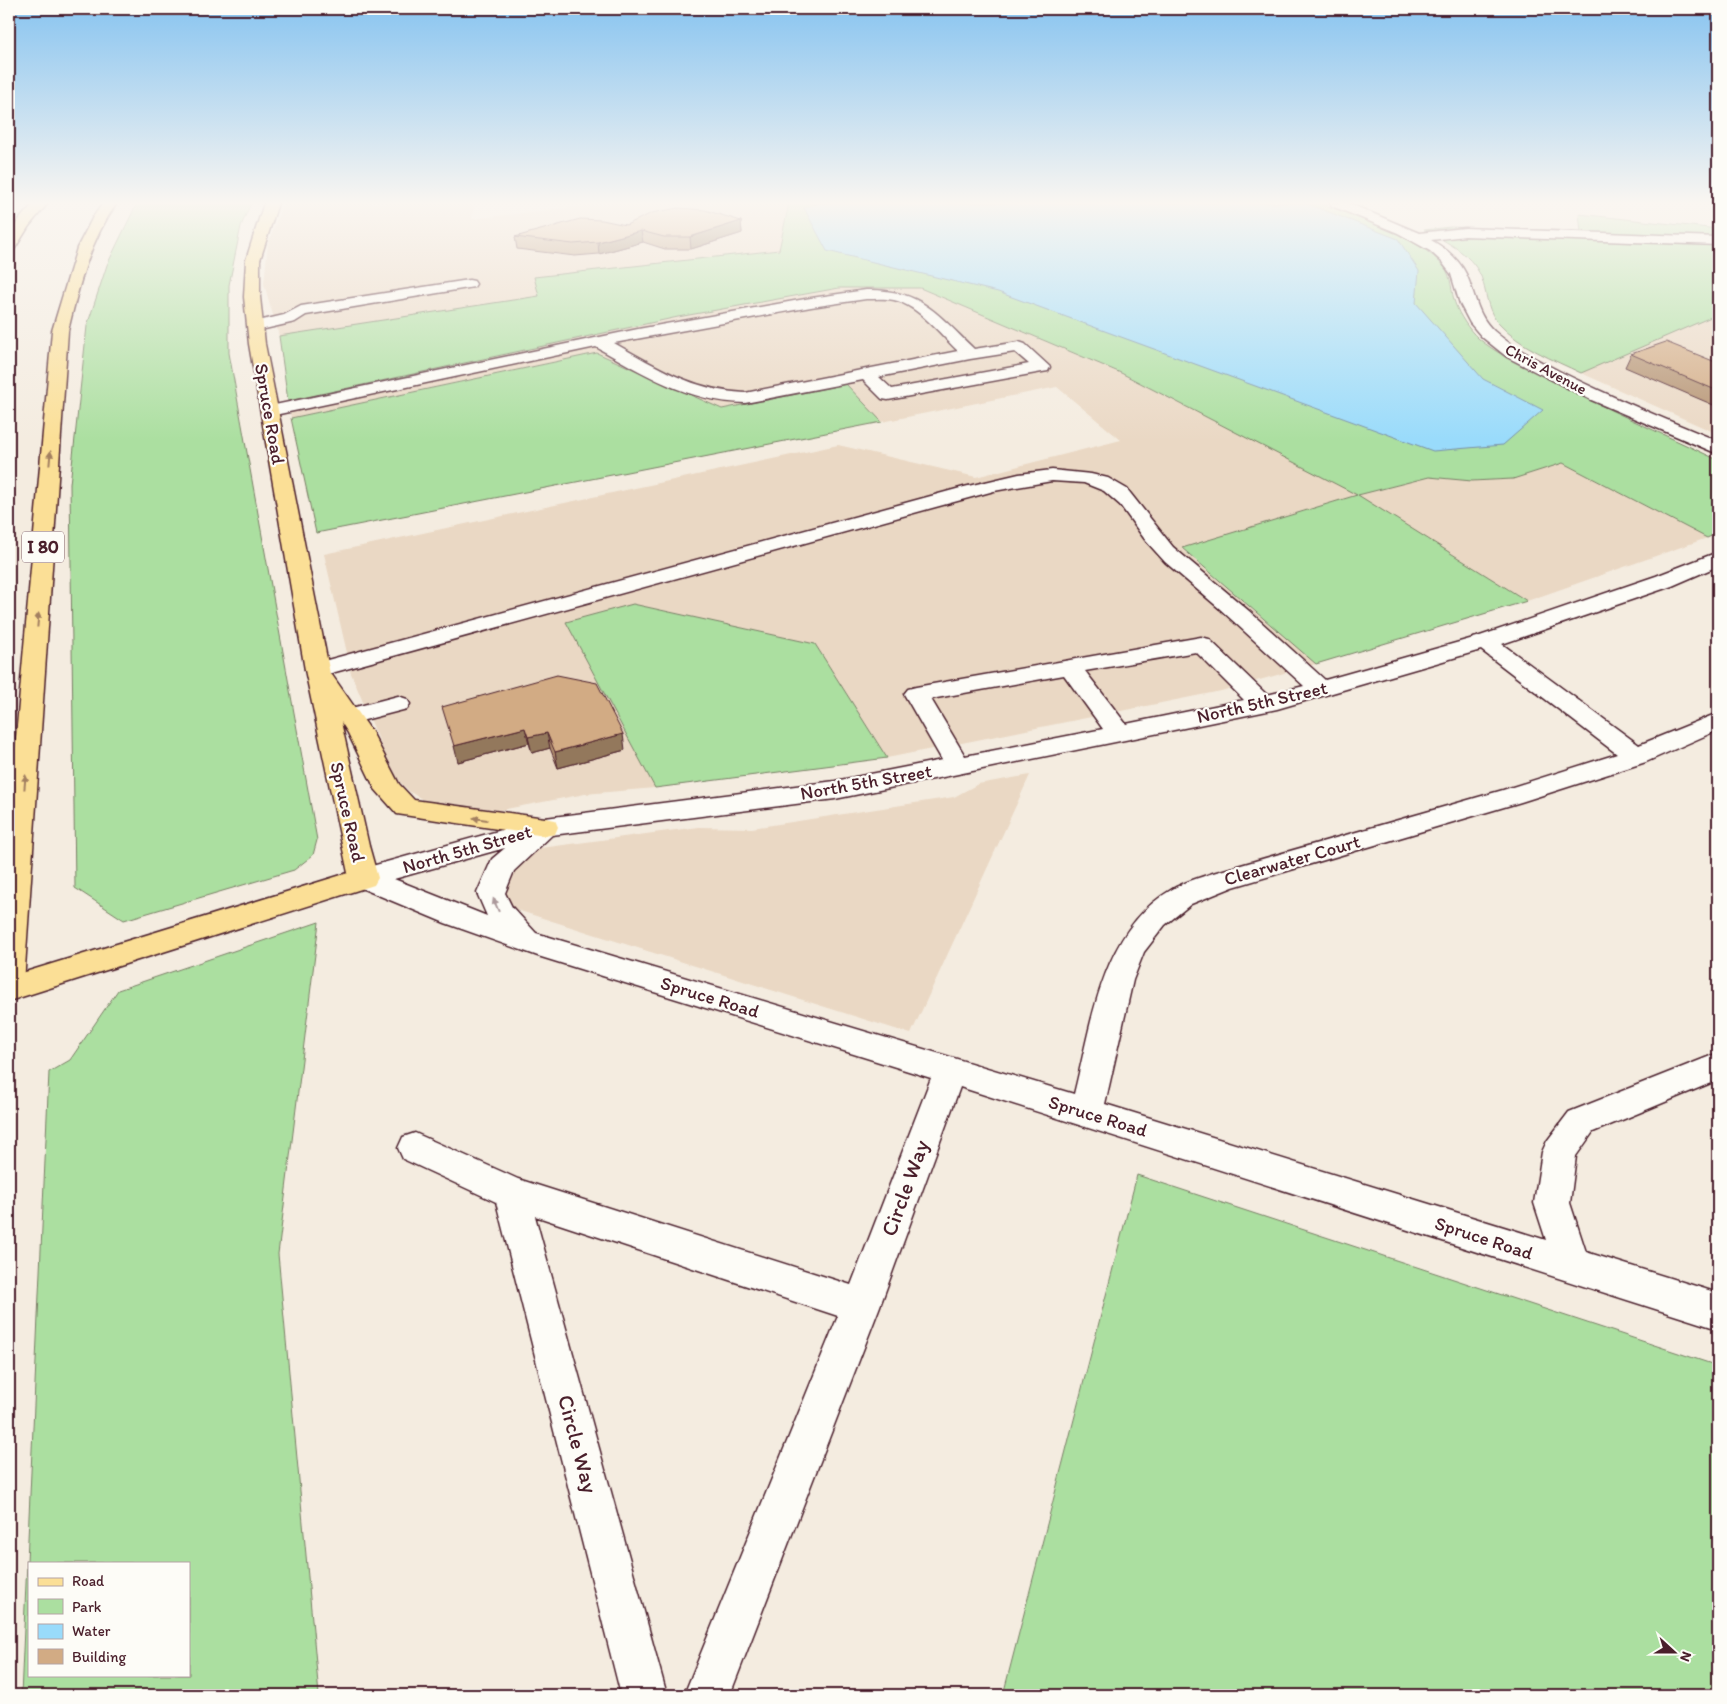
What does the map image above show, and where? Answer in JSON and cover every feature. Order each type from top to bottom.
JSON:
[{"type":"main road","name":"I 80","points":[[9,983],[60,331],[73,283]]},
{"type":"main road","name":"Spruce Road","points":[[252,283],[252,297],[270,411],[317,670],[355,846],[364,878]]},
{"type":"main road","points":[[317,670],[360,732],[388,790],[406,808],[546,827]]},
{"type":"main road","name":"North 5th Street","points":[[9,989],[364,878]]},
{"type":"street","name":"Chris Avenue","points":[[1461,283],[1469,310],[1477,323],[1501,345],[1519,357],[1596,396],[1718,448]]},
{"type":"street","points":[[256,326],[289,318],[301,311],[469,284]]},
{"type":"street","points":[[270,411],[693,323],[843,298],[873,295],[896,296],[914,303],[970,354]]},
{"type":"street","points":[[599,342],[681,386],[713,397],[728,399],[745,398],[866,374],[970,354],[1019,347],[1042,367],[888,395],[866,374]]},
{"type":"street","points":[[317,670],[980,488],[1017,479],[1052,474],[1075,476],[1102,482],[1127,500],[1160,546],[1265,636],[1321,689]]},
{"type":"street","name":"North 5th Street","points":[[364,878],[546,827],[835,790],[1262,704],[1485,642],[1664,581],[1718,558]]},
{"type":"street","points":[[1485,642],[1637,756]]},
{"type":"street","points":[[958,766],[916,694],[1201,644],[1262,704]]},
{"type":"street","points":[[1070,667],[1120,734]]},
{"type":"street","points":[[348,716],[398,704]]},
{"type":"street","name":"Clearwater Court","points":[[1086,1112],[1118,980],[1131,947],[1155,918],[1181,897],[1223,880],[1512,796],[1637,756],[1718,721]]},
{"type":"street","points":[[528,942],[500,913],[491,893],[502,866],[546,827]]},
{"type":"street","name":"Spruce Road","points":[[364,878],[424,905],[528,942],[1086,1112],[1718,1311]]},
{"type":"street","points":[[1572,1266],[1552,1203],[1559,1152],[1581,1122],[1718,1066]]},
{"type":"street","name":"Circle Way","points":[[707,1695],[861,1306],[950,1070]]},
{"type":"street","points":[[415,1148],[511,1192],[861,1306]]},
{"type":"street","name":"Circle Way","points":[[511,1192],[644,1695]]},
{"type":"shaded area","points":[[536,283],[539,296],[279,336],[264,284]]},
{"type":"shaded area","points":[[839,288],[920,288],[1121,373],[1358,495],[1429,477],[1472,481],[1513,479],[1563,463],[1707,538],[1527,601],[1357,495],[1182,549],[1316,664],[1221,691],[887,758],[815,644],[633,604],[566,622],[655,788],[585,794],[496,811],[460,808],[427,802],[410,792],[394,776],[350,671],[324,554],[838,445],[976,477],[1121,440],[1057,387],[882,422],[846,385],[722,409],[597,353],[291,418],[288,401],[678,317]]},
{"type":"shaded area","points":[[1718,314],[1718,434],[1581,373]]},
{"type":"shaded area","points":[[1030,775],[911,1034],[517,910],[506,901],[503,892],[505,877],[526,855],[541,848],[698,827],[752,828],[954,797],[978,784]]},
{"type":"green space","points":[[101,283],[230,283],[229,353],[317,840],[313,855],[294,870],[124,920],[75,888],[70,484],[87,326]]},
{"type":"green space","points":[[535,283],[1451,283],[1455,303],[1465,322],[1478,338],[1494,350],[1589,400],[1718,460],[1718,533],[1707,538],[1563,463],[1513,479],[1472,481],[1429,477],[1358,495],[1527,601],[1316,664],[1182,548],[1357,495],[1121,373],[920,288],[839,288],[678,317],[288,401],[279,336],[539,296]]},
{"type":"green space","points":[[1483,283],[1718,283],[1718,314],[1581,373],[1517,340],[1499,324],[1488,304]]},
{"type":"green space","points":[[597,353],[722,409],[846,384],[882,422],[316,533],[291,418]]},
{"type":"green space","points":[[633,604],[815,644],[887,758],[655,788],[566,622]]},
{"type":"green space","points":[[319,922],[278,1254],[319,1695],[21,1695],[49,1072],[70,1060],[118,990]]},
{"type":"green space","points":[[1137,1175],[1718,1366],[1718,1695],[1003,1695]]},
{"type":"water","points":[[958,283],[1418,283],[1416,303],[1483,379],[1543,410],[1503,445],[1433,451],[998,292]]},
{"type":"building","points":[[1666,342],[1718,363],[1718,391],[1631,354]]},
{"type":"building","points":[[557,675],[597,683],[623,734],[555,752],[547,733],[528,737],[525,728],[454,746],[442,707]]}]
